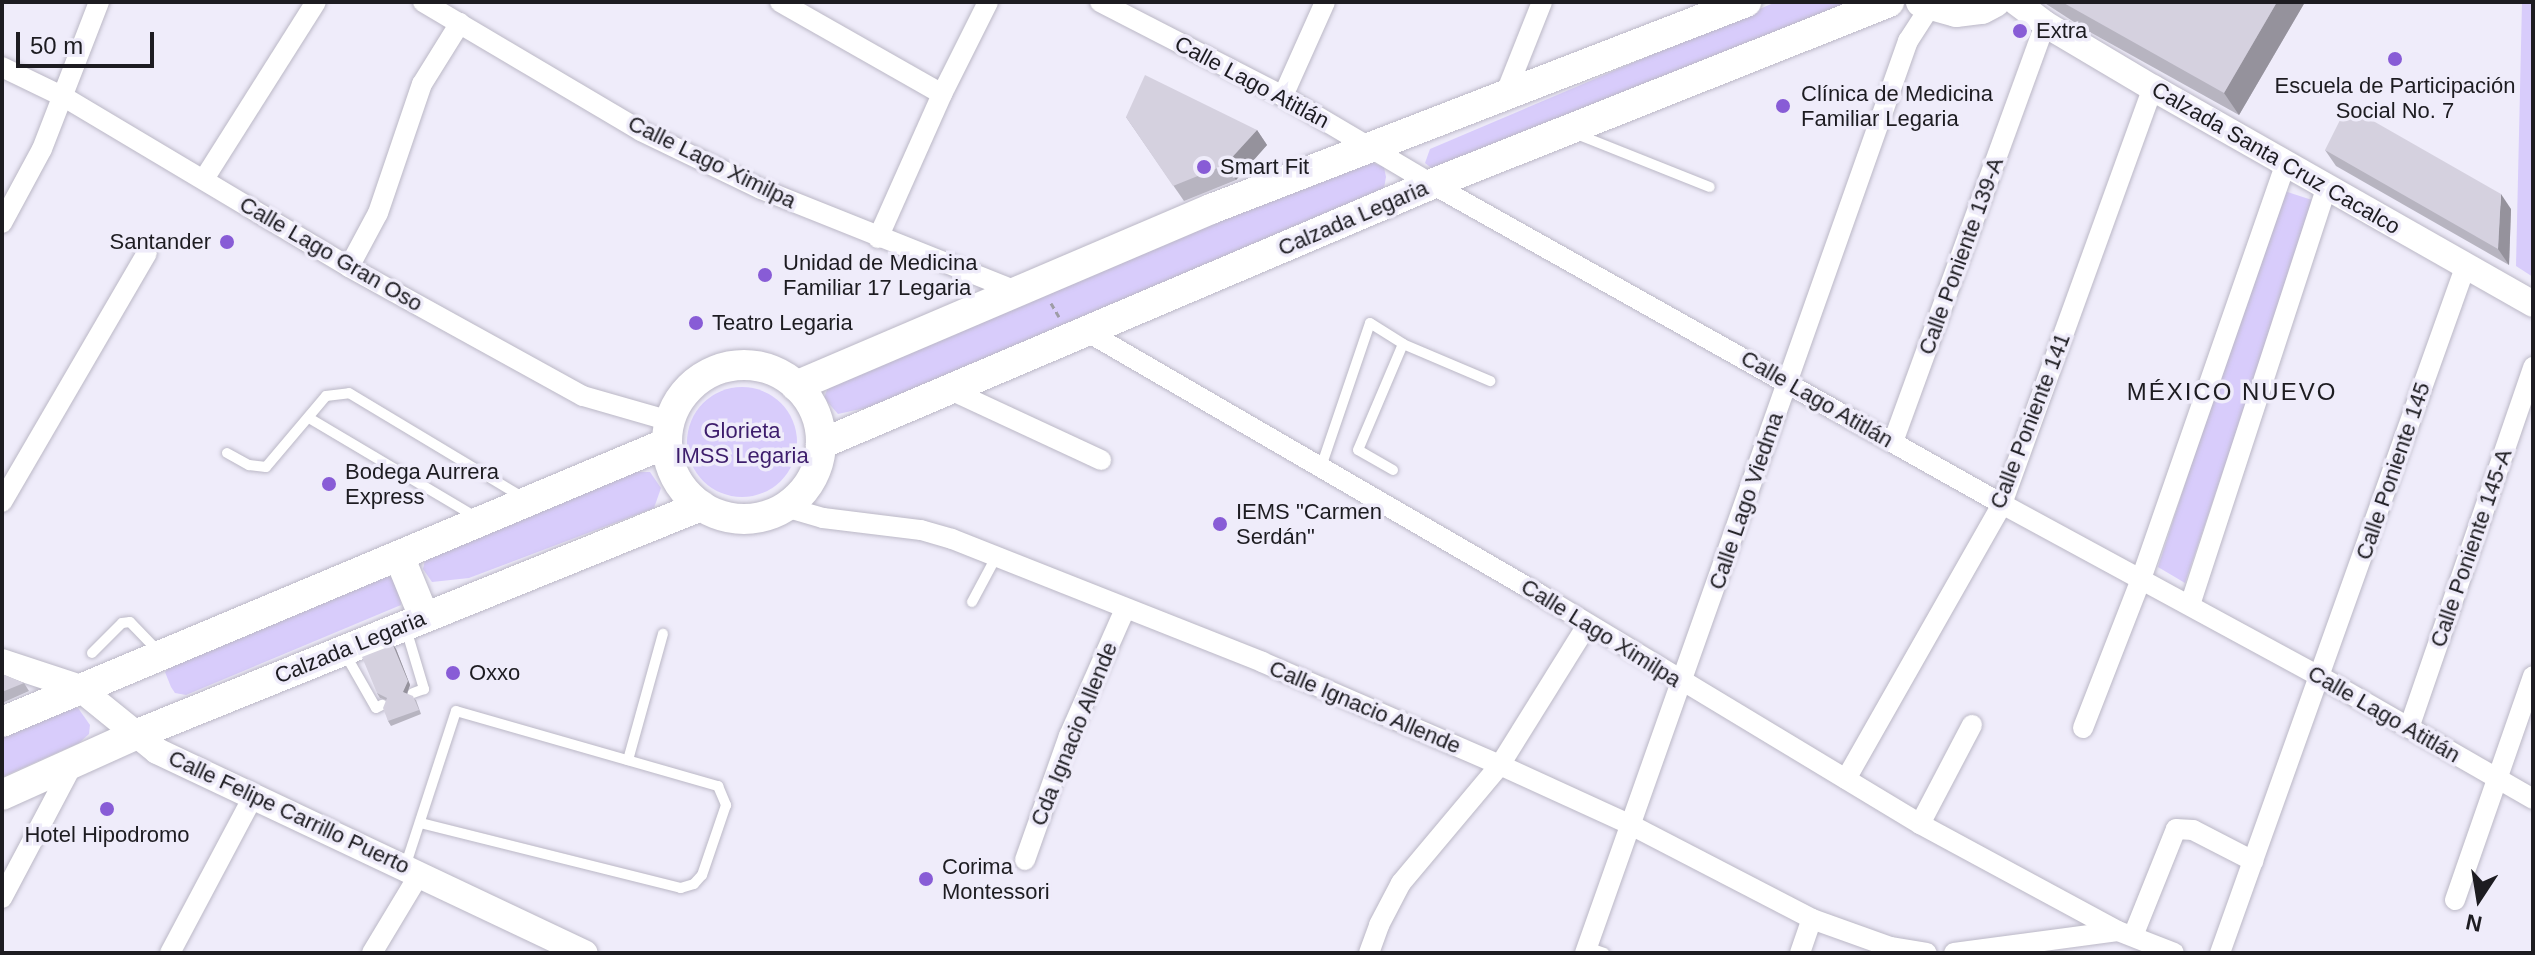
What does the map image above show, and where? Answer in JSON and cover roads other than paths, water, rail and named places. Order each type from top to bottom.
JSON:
[{"type":"main road","points":[[796,386],[1027,286],[1370,146],[1746,2]]},
{"type":"main road","name":"Calzada Legaria","points":[[821,444],[946,388],[1432,184],[1889,2]]},
{"type":"main road","points":[[1926,4],[1969,11],[2014,3]]},
{"type":"main road","points":[[734,366],[767,370],[796,386],[815,412],[821,444],[810,480],[785,507],[765,516],[743,519],[701,506],[680,485],[668,458],[668,432],[679,401],[694,384],[712,372],[734,366]]},
{"type":"main road","points":[[2,722],[78,687],[529,501],[668,432]]},
{"type":"main road","name":"Calzada Legaria","points":[[2,795],[135,735],[701,506]]},
{"type":"main road","points":[[399,556],[414,621]]},
{"type":"street","points":[[2,223],[42,149],[99,2]]},
{"type":"street","points":[[204,179],[316,2]]},
{"type":"street","name":"Calle Lago Ximilpa","points":[[423,2],[641,131],[761,189],[878,238],[1027,286]]},
{"type":"street","points":[[780,2],[942,94]]},
{"type":"street","points":[[878,238],[942,94],[988,2]]},
{"type":"street","name":"Calle Lago Atitlán","points":[[1100,2],[1283,96],[1432,184],[2002,504],[2321,677],[2533,799]]},
{"type":"street","points":[[1283,96],[1325,2]]},
{"type":"street","points":[[1505,95],[1542,2]]},
{"type":"street","name":"Calzada Santa Cruz Cacalco","points":[[2014,3],[2153,88],[2533,304]]},
{"type":"street","name":"Calle Lago Viedma","points":[[1592,951],[1629,824],[1682,683],[1908,41],[1926,4]]},
{"type":"street","points":[[349,267],[378,213],[422,84],[460,23]]},
{"type":"street","name":"Calle Poniente 139-A","points":[[1893,442],[2045,24]]},
{"type":"street","name":"Calle Lago Gran Oso","points":[[2,67],[64,97],[349,267],[583,396],[668,432]]},
{"type":"street","name":"Calle Poniente 141","points":[[1846,779],[2002,504],[2153,88]]},
{"type":"street","points":[[2083,728],[2141,579],[2286,162]]},
{"type":"street","points":[[2190,605],[2327,186]]},
{"type":"street","points":[[2,502],[147,253]]},
{"type":"street","name":"Calle Poniente 145","points":[[2220,953],[2466,265]]},
{"type":"street","name":"Calle Lago Ximilpa","points":[[1079,334],[1321,467],[1920,824],[2125,934]]},
{"type":"street","name":"Calle Poniente 145-A","points":[[2409,728],[2533,367]]},
{"type":"street","points":[[946,388],[1101,460]]},
{"type":"street","name":"Calle Ignacio Allende","points":[[785,507],[823,518],[921,530],[952,539],[1262,662],[1500,765],[1629,824],[1812,919],[1890,947],[1927,953]]},
{"type":"street","name":"Cda Ignacio Allende","points":[[1025,860],[1069,736],[1125,609]]},
{"type":"street","points":[[1369,953],[1379,925],[1401,883],[1500,765],[1587,625]]},
{"type":"street","name":"Calle Felipe Carrillo Puerto","points":[[2,662],[78,687],[157,751],[413,870],[547,945],[585,953]]},
{"type":"street","points":[[2455,900],[2533,676]]},
{"type":"street","points":[[1920,824],[1972,725]]},
{"type":"street","points":[[2,898],[73,764]]},
{"type":"street","points":[[170,953],[253,797]]},
{"type":"street","points":[[2125,934],[2176,829],[2193,830],[2253,861]]},
{"type":"street","points":[[372,953],[413,870]]},
{"type":"street","points":[[1800,953],[1812,919]]},
{"type":"street","points":[[1954,953],[2125,934],[2174,953]]},
{"type":"lane","points":[[1569,131],[1710,187]]},
{"type":"lane","points":[[1321,467],[1370,323],[1403,344],[1490,381]]},
{"type":"lane","points":[[1393,470],[1358,450],[1403,344]]},
{"type":"lane","points":[[227,453],[249,465],[266,467],[332,392],[359,396],[529,501]]},
{"type":"lane","points":[[309,418],[482,521]]},
{"type":"lane","points":[[972,602],[996,557]]},
{"type":"lane","points":[[413,693],[424,689],[414,621]]},
{"type":"lane","points":[[92,653],[122,623],[130,622],[161,653]]},
{"type":"lane","points":[[628,760],[663,634]]},
{"type":"lane","points":[[343,650],[376,708],[382,705]]},
{"type":"lane","points":[[413,870],[421,823],[456,711],[718,786],[724,793],[726,805],[702,875],[694,884],[681,888],[421,823]]},
{"type":"place","name":"Extra","points":[[2020,31]]},
{"type":"place","name":"Escuela de Participación Social No. 7","points":[[2395,59]]},
{"type":"place","name":"Clínica de Medicina Familiar Legaria","points":[[1783,106]]},
{"type":"place","name":"Smart Fit","points":[[1204,167]]},
{"type":"place","name":"Santander","points":[[227,242]]},
{"type":"place","name":"Unidad de Medicina Familiar 17 Legaria","points":[[765,275]]},
{"type":"place","name":"Teatro Legaria","points":[[696,323]]},
{"type":"place","name":"Bodega Aurrera Express","points":[[329,484]]},
{"type":"place","name":"IEMS \"Carmen Serdán\"","points":[[1220,524]]},
{"type":"place","name":"Oxxo","points":[[453,673]]},
{"type":"place","name":"Hotel Hipodromo","points":[[107,809]]},
{"type":"place","name":"Corima Montessori","points":[[926,879]]},
{"type":"district","name":"MÉXICO NUEVO","points":[[2232,392]]},
{"type":"park label","name":"Glorieta IMSS Legaria","points":[[742,442]]}]
